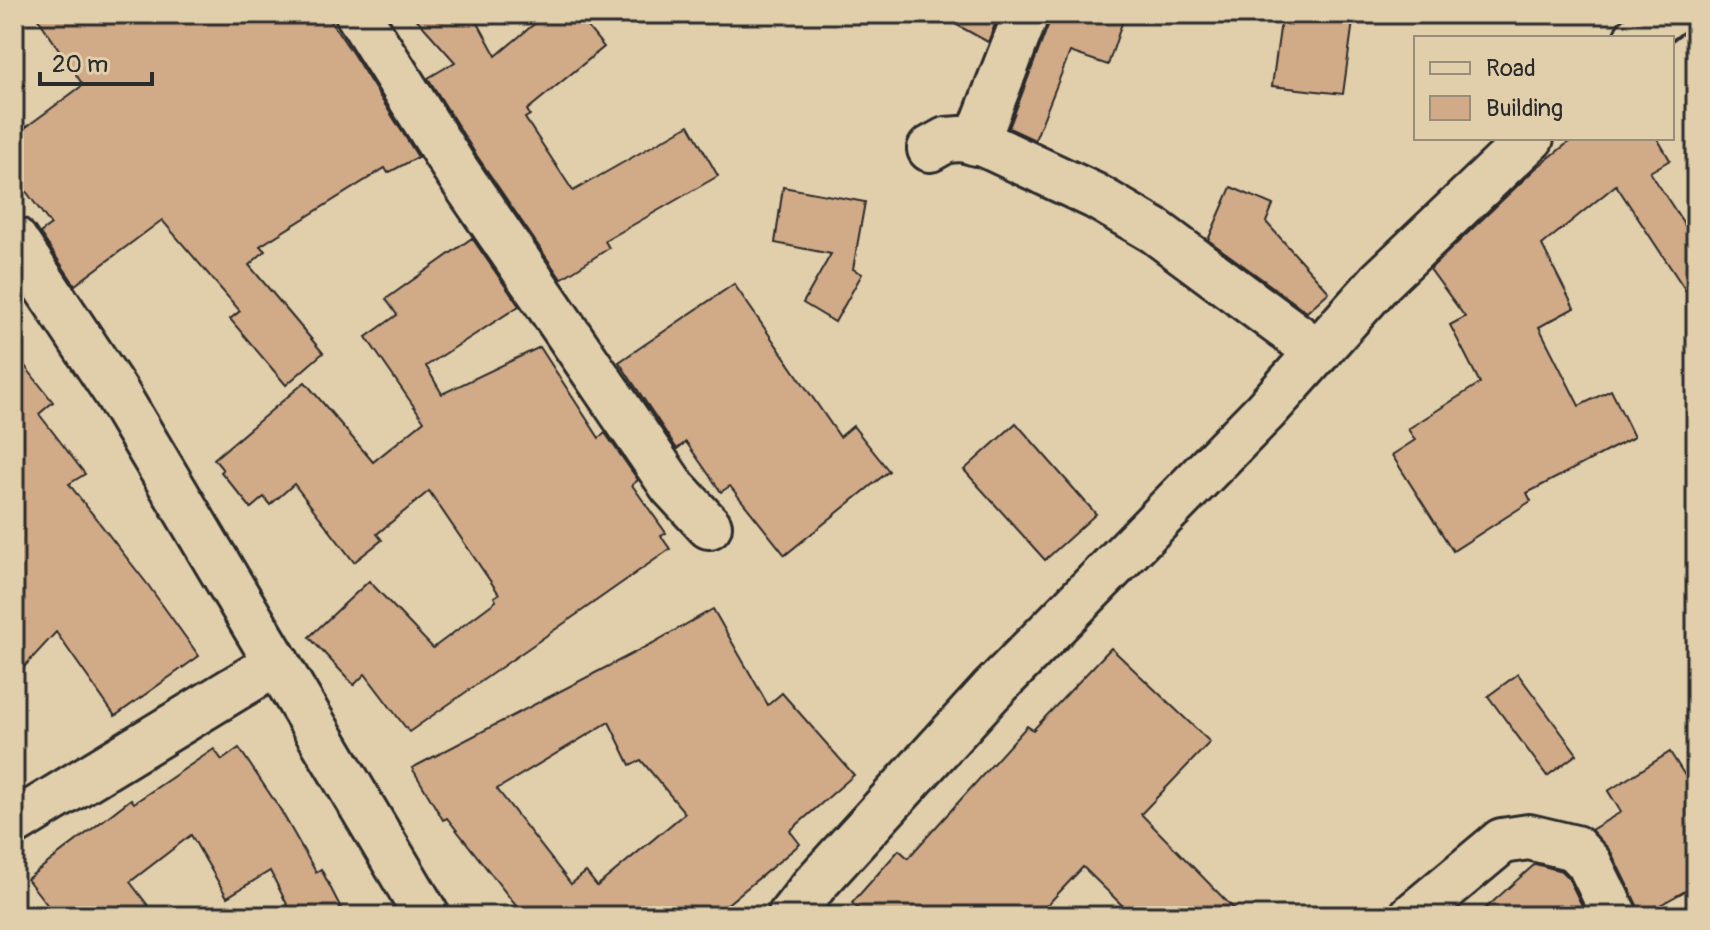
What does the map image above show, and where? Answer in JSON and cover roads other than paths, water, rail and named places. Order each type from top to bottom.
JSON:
[{"type":"street","points":[[358,14],[454,167],[672,486],[709,526]]},
{"type":"street","points":[[976,143],[1026,14]]},
{"type":"street","points":[[1640,36],[1668,14]]},
{"type":"street","points":[[930,149],[946,140],[961,139],[976,143],[1095,196],[1155,231],[1318,352]]},
{"type":"street","points":[[790,916],[815,884],[991,691],[1265,411],[1381,281],[1529,140]]},
{"type":"street","points":[[14,239],[117,394],[427,916]]},
{"type":"street","points":[[14,823],[277,663]]},
{"type":"street","points":[[1412,916],[1502,841],[1529,837],[1575,848],[1589,863],[1615,916]]}]
